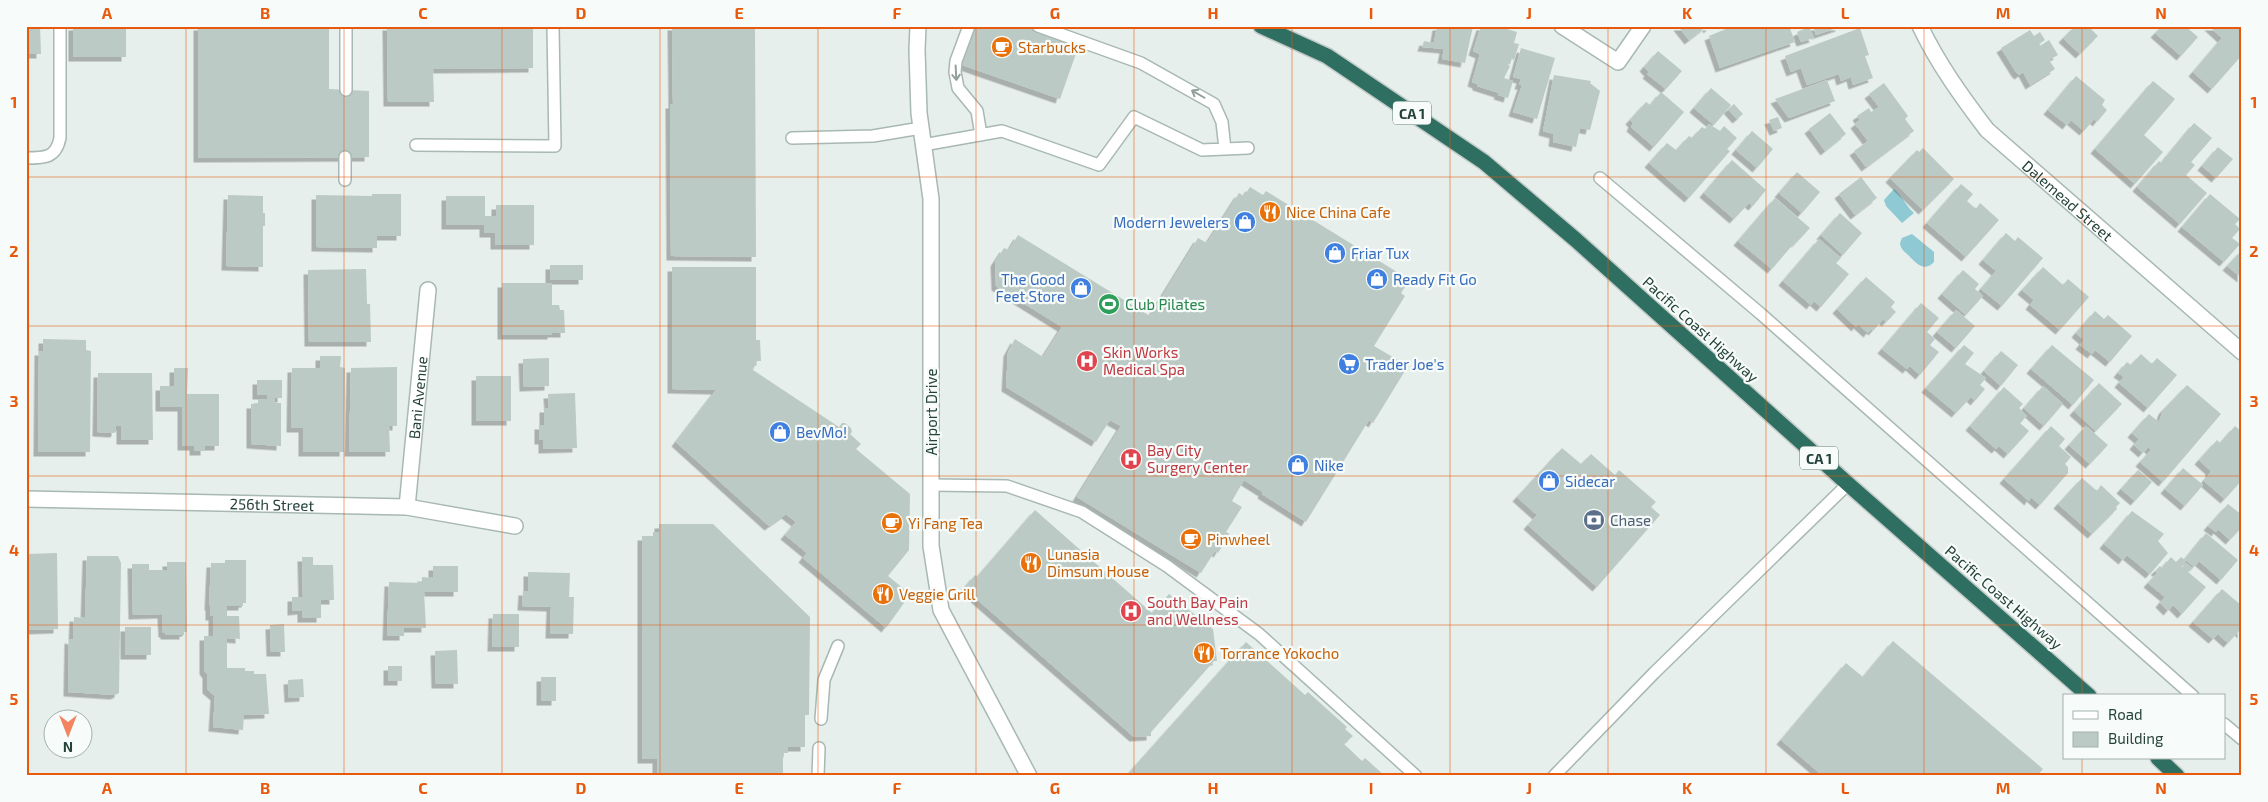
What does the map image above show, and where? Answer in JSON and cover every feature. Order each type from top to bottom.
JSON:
[{"type":"highway","name":"Pacific Coast Highway","points":[[1261,26],[1327,56],[1484,162],[1576,240],[1848,484],[2087,694]]},
{"type":"highway","points":[[2160,760],[2177,776]]},
{"type":"street","name":"Airport Drive","points":[[918,26],[917,50],[921,128],[930,199],[930,546],[941,610],[1029,776]]},
{"type":"street","points":[[1562,26],[1618,62],[1643,26]]},
{"type":"street","name":"Dalemead Street","points":[[1920,26],[1932,50],[1956,88],[1987,130],[2242,352]]},
{"type":"street","name":"Bani Avenue","points":[[407,506],[428,290]]},
{"type":"street","name":"256th Street","points":[[26,499],[407,506],[515,526]]},
{"type":"lane","points":[[26,158],[41,158],[50,155],[58,148],[60,138],[60,26]]},
{"type":"lane","points":[[346,26],[346,90]]},
{"type":"lane","points":[[416,145],[555,146],[554,26]]},
{"type":"lane","points":[[969,26],[956,61],[955,72],[958,88],[977,111],[981,135]]},
{"type":"lane","points":[[1038,26],[1141,64],[1214,104],[1222,122],[1225,149]]},
{"type":"lane","points":[[923,145],[1002,132],[1099,166],[1134,117],[1202,150],[1248,148]]},
{"type":"lane","points":[[792,138],[873,136],[921,128]]},
{"type":"lane","points":[[345,157],[345,180]]},
{"type":"lane","points":[[1600,178],[1761,314],[2191,694]]},
{"type":"lane","points":[[1554,776],[1654,673],[1848,484]]},
{"type":"lane","points":[[931,485],[1007,486],[1082,512],[1168,566],[1259,634],[1416,776]]},
{"type":"lane","points":[[821,719],[824,680],[838,646]]},
{"type":"lane","points":[[2226,726],[2242,739]]},
{"type":"lane","points":[[818,776],[820,748]]},
{"type":"water","points":[[1894,189],[1914,213],[1902,223],[1886,206],[1884,200]]},
{"type":"water","points":[[1912,234],[1934,252],[1934,262],[1931,265],[1925,267],[1919,265],[1901,248],[1902,238]]},
{"type":"building","points":[[26,26],[40,26],[41,54],[26,54]]},
{"type":"building","points":[[73,26],[126,26],[126,57],[73,57]]},
{"type":"building","points":[[198,26],[329,26],[329,89],[369,91],[369,157],[198,158]]},
{"type":"building","points":[[387,26],[533,26],[533,68],[433,69],[434,102],[388,102]]},
{"type":"building","points":[[672,26],[755,26],[756,257],[671,256],[670,104],[673,104]]},
{"type":"building","points":[[975,26],[1025,26],[1079,45],[1060,99],[962,65]]},
{"type":"building","points":[[1437,26],[1473,26],[1465,63],[1442,59],[1444,49],[1422,47],[1424,41],[1434,43]]},
{"type":"building","points":[[1481,26],[1497,26],[1517,32],[1514,43],[1519,44],[1514,60],[1510,58],[1508,65],[1510,66],[1504,78],[1513,81],[1508,98],[1477,86],[1477,84],[1472,82],[1480,54],[1473,51]]},
{"type":"building","points":[[1678,26],[1707,26],[1689,40]]},
{"type":"building","points":[[1733,26],[1789,26],[1795,42],[1720,68],[1709,36]]},
{"type":"building","points":[[1813,26],[1840,26],[1840,27],[1816,35]]},
{"type":"building","points":[[2075,26],[2088,26],[2098,36],[2080,54],[2063,38]]},
{"type":"building","points":[[2162,26],[2185,26],[2198,37],[2181,56],[2155,33]]},
{"type":"building","points":[[2209,26],[2242,26],[2242,55],[2212,89],[2193,72],[2222,38]]},
{"type":"building","points":[[1809,27],[1814,38],[1801,42],[1797,32]]},
{"type":"building","points":[[1860,28],[1869,55],[1865,56],[1873,78],[1853,85],[1851,77],[1841,81],[1839,74],[1807,85],[1801,68],[1791,72],[1785,56]]},
{"type":"building","points":[[2030,30],[2034,36],[2040,32],[2045,40],[2039,44],[2040,46],[2049,40],[2058,55],[2049,60],[2055,69],[2030,85],[2023,72],[2019,75],[2016,72],[2001,48]]},
{"type":"building","points":[[1521,48],[1555,58],[1537,119],[1513,112],[1522,85],[1519,85],[1521,79],[1513,77]]},
{"type":"building","points":[[1658,51],[1682,71],[1666,89],[1647,74],[1649,72],[1644,67]]},
{"type":"building","points":[[1554,75],[1591,81],[1590,83],[1600,91],[1590,130],[1580,128],[1576,147],[1553,142],[1554,134],[1543,131]]},
{"type":"building","points":[[2076,76],[2105,100],[2102,105],[2107,110],[2097,122],[2094,119],[2084,131],[2071,120],[2067,125],[2048,110]]},
{"type":"building","points":[[1827,80],[1835,101],[1789,118],[1775,99]]},
{"type":"building","points":[[2153,81],[2175,99],[2144,135],[2163,152],[2135,184],[2095,149]]},
{"type":"building","points":[[1884,83],[1908,116],[1905,119],[1914,131],[1866,167],[1854,151],[1868,141],[1855,124],[1860,120],[1857,116],[1869,108],[1871,112],[1879,107],[1869,94]]},
{"type":"building","points":[[1711,88],[1731,105],[1714,125],[1694,108]]},
{"type":"building","points":[[1661,92],[1684,112],[1654,147],[1631,127],[1633,123],[1630,120],[1646,102],[1650,105]]},
{"type":"building","points":[[1734,104],[1743,114],[1737,119],[1728,109]]},
{"type":"building","points":[[1830,113],[1846,134],[1825,151],[1809,129]]},
{"type":"building","points":[[1778,117],[1782,128],[1774,131],[1769,120]]},
{"type":"building","points":[[2194,123],[2212,138],[2191,162],[2195,165],[2186,175],[2207,193],[2180,224],[2137,187],[2159,161],[2161,163]]},
{"type":"building","points":[[1709,124],[1720,131],[1724,126],[1737,138],[1727,149],[1730,151],[1689,198],[1649,163],[1667,143],[1676,150],[1689,136],[1692,138],[1702,127],[1705,129]]},
{"type":"building","points":[[1752,131],[1773,149],[1757,168],[1736,150]]},
{"type":"building","points":[[2218,147],[2233,159],[2216,178],[2202,166]]},
{"type":"building","points":[[1923,148],[1954,179],[1923,210],[1890,178],[1917,150],[1919,152]]},
{"type":"building","points":[[1732,160],[1766,190],[1753,206],[1749,203],[1734,219],[1704,193]]},
{"type":"building","points":[[1797,172],[1820,192],[1802,213],[1779,193]]},
{"type":"building","points":[[1861,177],[1877,198],[1855,215],[1839,194]]},
{"type":"building","points":[[1961,184],[1973,194],[1967,201],[1976,209],[1980,203],[1999,220],[1966,257],[1927,223]]},
{"type":"building","points":[[1250,187],[1263,195],[1266,191],[1397,272],[1394,276],[1407,284],[1401,293],[1405,296],[1374,346],[1408,366],[1373,423],[1369,420],[1306,522],[1244,480],[1232,501],[1242,507],[1226,532],[1230,534],[1218,553],[1215,551],[1201,573],[1077,497],[1121,426],[1110,420],[1096,442],[1006,387],[1008,352],[1015,339],[1043,357],[1062,327],[996,286],[995,262],[1004,248],[1009,250],[1018,235],[1150,316],[1198,238],[1207,243],[1239,193],[1244,196]]},
{"type":"building","points":[[372,194],[401,194],[401,236],[377,236],[377,248],[316,247],[316,195],[372,196]]},
{"type":"building","points":[[2210,194],[2240,219],[2235,224],[2240,229],[2232,238],[2240,244],[2224,262],[2182,227]]},
{"type":"building","points":[[228,195],[263,196],[265,226],[263,226],[263,267],[226,266]]},
{"type":"building","points":[[446,196],[485,196],[485,216],[496,216],[496,205],[534,205],[534,245],[495,245],[495,233],[484,233],[484,225],[446,225]]},
{"type":"building","points":[[1775,198],[1810,228],[1772,269],[1738,241]]},
{"type":"building","points":[[1840,213],[1862,233],[1843,255],[1821,235]]},
{"type":"building","points":[[2006,233],[2015,241],[2018,237],[2043,258],[2002,306],[1981,289],[1996,271],[1983,260]]},
{"type":"building","points":[[1819,239],[1841,258],[1836,263],[1849,274],[1821,307],[1814,301],[1811,305],[1783,281]]},
{"type":"building","points":[[2242,250],[2242,278],[2227,266]]},
{"type":"building","points":[[550,265],[583,265],[583,280],[550,280]]},
{"type":"building","points":[[672,267],[756,267],[756,340],[760,340],[761,361],[757,361],[753,370],[839,427],[842,423],[845,423],[851,428],[852,432],[850,434],[861,444],[856,449],[910,494],[909,550],[888,576],[904,589],[904,603],[886,628],[803,558],[807,553],[785,535],[796,522],[786,514],[769,526],[676,442],[716,390],[672,389]]},
{"type":"building","points":[[2043,267],[2063,285],[2068,279],[2089,297],[2060,330],[2030,305],[2034,300],[2022,290]]},
{"type":"building","points":[[366,269],[367,304],[370,304],[371,342],[309,342],[308,270]]},
{"type":"building","points":[[1963,270],[1979,284],[1975,289],[1983,296],[1966,315],[1942,294]]},
{"type":"building","points":[[1866,277],[1895,302],[1891,307],[1896,312],[1886,322],[1883,319],[1873,331],[1871,329],[1868,333],[1858,324],[1856,327],[1837,309]]},
{"type":"building","points":[[502,283],[552,283],[552,305],[559,305],[560,310],[564,310],[565,333],[552,333],[552,335],[502,335]]},
{"type":"building","points":[[1921,303],[1939,318],[1927,332],[1935,339],[1930,345],[1939,352],[1920,375],[1910,366],[1907,369],[1882,349]]},
{"type":"building","points":[[1956,310],[1975,326],[1956,348],[1937,332]]},
{"type":"building","points":[[2095,311],[2104,319],[2108,315],[2132,336],[2110,362],[2095,350],[2092,354],[2080,345],[2084,340],[2076,333]]},
{"type":"building","points":[[43,339],[86,340],[86,350],[91,351],[90,452],[38,452],[39,351],[43,351]]},
{"type":"building","points":[[1964,345],[1974,353],[1965,364],[1986,378],[1980,385],[1985,389],[1975,401],[1971,397],[1956,413],[1926,388]]},
{"type":"building","points":[[2052,345],[2094,380],[2073,405],[2031,369]]},
{"type":"building","points":[[2001,351],[2018,365],[2001,386],[1984,371]]},
{"type":"building","points":[[2141,354],[2152,364],[2157,358],[2177,375],[2148,408],[2119,383],[2124,377],[2118,373],[2127,362],[2131,365]]},
{"type":"building","points":[[320,356],[341,356],[340,367],[345,368],[344,452],[303,452],[303,428],[291,428],[292,368],[320,368]]},
{"type":"building","points":[[549,358],[549,386],[524,387],[523,359]]},
{"type":"building","points":[[397,367],[397,426],[389,426],[390,452],[349,452],[351,368]]},
{"type":"building","points":[[174,368],[188,368],[187,394],[219,394],[219,446],[205,446],[205,451],[194,451],[194,446],[182,446],[182,407],[160,407],[160,386],[174,386]]},
{"type":"building","points":[[98,373],[152,373],[153,440],[121,440],[121,426],[116,426],[116,432],[114,433],[97,432]]},
{"type":"building","points":[[476,376],[511,376],[511,421],[476,421]]},
{"type":"building","points":[[257,380],[282,380],[282,398],[275,398],[275,403],[281,403],[281,446],[251,444],[251,404],[258,404],[258,399],[267,399],[267,395],[257,395]]},
{"type":"building","points":[[2099,383],[2122,404],[2096,431],[2074,411]]},
{"type":"building","points":[[2187,385],[2221,414],[2163,482],[2140,462],[2151,450],[2148,447],[2143,453],[2134,445],[2139,439],[2132,433],[2149,414],[2159,422],[2163,410]]},
{"type":"building","points":[[2043,386],[2063,404],[2044,426],[2024,408]]},
{"type":"building","points":[[2004,387],[2023,404],[2019,408],[2027,416],[2020,423],[2029,431],[2008,454],[1999,446],[1996,449],[1970,426]]},
{"type":"building","points":[[575,393],[577,448],[543,449],[543,440],[539,440],[539,425],[544,425],[544,408],[549,408],[548,394]]},
{"type":"building","points":[[2051,426],[2065,439],[2059,446],[2071,457],[2065,464],[2068,467],[2068,473],[2040,505],[2031,497],[2029,501],[2004,479]]},
{"type":"building","points":[[2086,426],[2108,445],[2090,464],[2069,445]]},
{"type":"building","points":[[2235,426],[2242,432],[2242,480],[2225,499],[2204,481],[2210,470],[2199,460],[2217,440],[2220,443]]},
{"type":"building","points":[[1562,448],[1581,464],[1591,454],[1615,475],[1619,470],[1656,502],[1651,507],[1660,515],[1597,587],[1528,525],[1537,515],[1517,497]]},
{"type":"building","points":[[2183,468],[2203,485],[2185,506],[2165,489]]},
{"type":"building","points":[[2138,470],[2152,482],[2135,501],[2121,489]]},
{"type":"building","points":[[2082,478],[2097,491],[2101,485],[2120,503],[2116,507],[2117,509],[2092,534],[2058,504]]},
{"type":"building","points":[[2228,504],[2242,515],[2242,527],[2230,540],[2218,529],[2216,532],[2208,526]]},
{"type":"building","points":[[1035,510],[1152,613],[1169,594],[1213,629],[1217,661],[1214,661],[1151,732],[1151,736],[1134,737],[964,588],[975,575],[977,577]]},
{"type":"building","points":[[2132,511],[2164,534],[2158,541],[2168,553],[2150,574],[2127,555],[2123,560],[2104,544]]},
{"type":"building","points":[[659,524],[713,524],[810,617],[809,715],[805,715],[805,747],[788,747],[788,753],[783,753],[783,776],[657,776],[657,759],[642,759],[642,536],[653,536],[653,532],[659,532]]},
{"type":"building","points":[[2206,533],[2238,560],[2221,580],[2199,561],[2194,567],[2185,559]]},
{"type":"building","points":[[57,553],[58,629],[29,630],[29,612],[26,612],[26,554]]},
{"type":"building","points":[[87,556],[118,556],[121,563],[119,693],[115,695],[68,692],[69,639],[73,640],[74,617],[85,618]]},
{"type":"building","points":[[302,557],[313,557],[313,565],[333,565],[334,600],[321,600],[321,618],[302,618],[302,610],[292,611],[292,597],[303,597]]},
{"type":"building","points":[[2171,557],[2176,562],[2181,557],[2186,561],[2182,566],[2186,563],[2192,568],[2188,572],[2206,587],[2182,614],[2173,605],[2168,611],[2160,603],[2165,597],[2148,583],[2158,572],[2155,571],[2160,566],[2162,568]]},
{"type":"building","points":[[225,560],[246,560],[246,603],[243,603],[243,606],[227,606],[227,616],[239,616],[240,639],[227,638],[227,668],[245,668],[245,671],[254,671],[254,674],[266,674],[269,714],[244,715],[243,730],[213,727],[215,696],[207,689],[207,674],[204,670],[204,636],[213,636],[213,616],[210,616],[209,606],[211,563],[225,563]]},
{"type":"building","points":[[167,562],[186,562],[187,632],[184,632],[184,635],[165,635],[163,633],[162,614],[133,615],[132,564],[149,564],[149,570],[167,570]]},
{"type":"building","points":[[433,566],[458,566],[458,592],[424,592],[426,628],[404,628],[404,636],[387,636],[389,582],[422,583],[422,577],[433,578]]},
{"type":"building","points":[[528,572],[570,573],[569,597],[574,597],[573,634],[550,634],[551,607],[522,606],[523,591],[528,591]]},
{"type":"building","points":[[2222,589],[2242,606],[2242,634],[2239,631],[2228,643],[2218,634],[2213,639],[2193,622]]},
{"type":"building","points":[[493,614],[519,614],[519,647],[492,647]]},
{"type":"building","points":[[284,624],[285,652],[271,652],[270,625]]},
{"type":"building","points":[[125,627],[151,627],[151,655],[125,655]]},
{"type":"building","points":[[1893,641],[2043,769],[2037,776],[1823,776],[1781,740],[1846,663],[1863,677]]},
{"type":"building","points":[[1246,642],[1305,695],[1308,692],[1347,727],[1345,729],[1353,736],[1344,744],[1362,761],[1365,758],[1385,776],[1126,776]]},
{"type":"building","points":[[457,650],[458,684],[436,684],[435,651]]},
{"type":"building","points":[[388,666],[402,666],[402,681],[388,681]]},
{"type":"building","points":[[541,677],[556,677],[556,701],[541,701]]},
{"type":"building","points":[[303,679],[304,697],[289,698],[288,680]]},
{"type":"place","name":"Starbucks","points":[[1002,47]]},
{"type":"place","name":"Nice China Cafe","points":[[1270,212]]},
{"type":"place","name":"Modern Jewelers","points":[[1245,222]]},
{"type":"place","name":"Friar Tux","points":[[1335,253]]},
{"type":"place","name":"Ready Fit Go","points":[[1377,279]]},
{"type":"place","name":"The Good Feet Store","points":[[1081,288]]},
{"type":"place","name":"Club Pilates","points":[[1109,304]]},
{"type":"place","name":"Skin Works Medical Spa","points":[[1087,361]]},
{"type":"place","name":"Trader Joe's","points":[[1349,364]]},
{"type":"place","name":"BevMo!","points":[[780,432]]},
{"type":"place","name":"Bay City Surgery Center","points":[[1131,459]]},
{"type":"place","name":"Nike","points":[[1298,465]]},
{"type":"place","name":"Sidecar","points":[[1549,481]]},
{"type":"place","name":"Chase","points":[[1594,520]]},
{"type":"place","name":"Yi Fang Tea","points":[[892,523]]},
{"type":"place","name":"Pinwheel","points":[[1191,539]]},
{"type":"place","name":"Lunasia Dimsum House","points":[[1031,563]]},
{"type":"place","name":"Veggie Grill","points":[[883,594]]},
{"type":"place","name":"South Bay Pain and Wellness","points":[[1131,611]]},
{"type":"place","name":"Torrance Yokocho","points":[[1204,653]]}]
